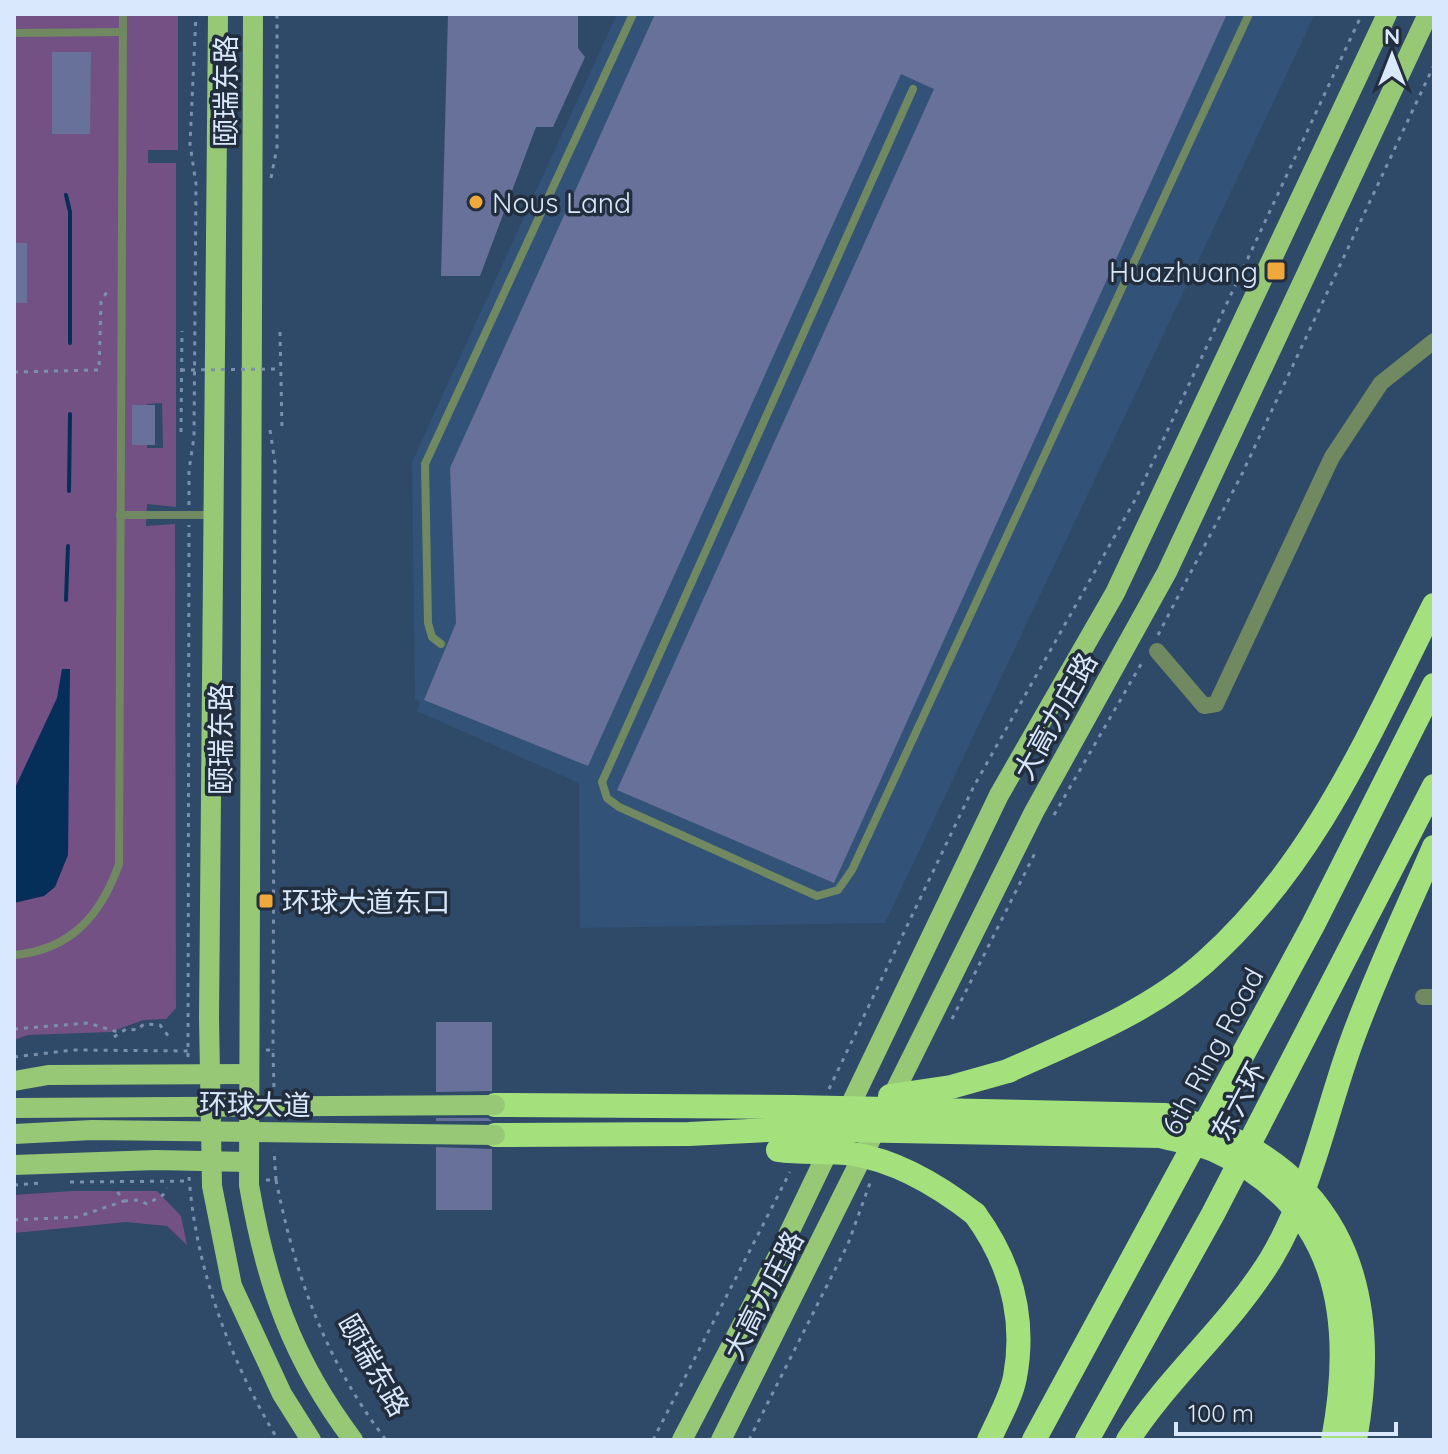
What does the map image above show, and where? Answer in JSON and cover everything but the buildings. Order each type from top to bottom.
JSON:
[{"type":"highway","points":[[788,1138],[914,1093],[1008,1071],[1122,1019],[1204,963],[1285,876],[1348,781],[1434,605]]},
{"type":"highway","name":"6th Ring Road","points":[[1034,1440],[1291,966],[1434,685]]},
{"type":"highway","name":"东六环","points":[[1087,1440],[1221,1200],[1434,786]]},
{"type":"highway","points":[[1128,1440],[1149,1408],[1223,1328],[1272,1257],[1310,1177],[1352,1040],[1434,847]]},
{"type":"highway","points":[[495,1105],[788,1138],[888,1162],[945,1191],[975,1214],[995,1242],[1013,1288],[1019,1333],[1015,1380],[989,1440]]},
{"type":"highway","points":[[788,1138],[1165,1115],[1210,1126],[1255,1148],[1304,1189],[1351,1263],[1361,1330],[1361,1401],[1355,1440]]},
{"type":"highway","points":[[495,1135],[689,1134],[788,1138],[1160,1136],[1212,1149],[1259,1175],[1292,1207],[1313,1235],[1333,1275],[1342,1329],[1339,1409],[1333,1440]]},
{"type":"main road","name":"颐瑞东路","points":[[218,14],[211,1161],[218,1224],[232,1286],[282,1394],[311,1440]]},
{"type":"main road","name":"颐瑞东路","points":[[253,14],[248,1162],[257,1235],[279,1312],[313,1381],[353,1440]]},
{"type":"main road","name":"大高力庄路","points":[[682,1440],[776,1260],[999,795],[1115,593],[1387,14]]},
{"type":"main road","name":"大高力庄路","points":[[721,1440],[1034,812],[1167,572],[1428,14]]},
{"type":"main road","points":[[14,1081],[48,1075],[248,1074]]},
{"type":"main road","name":"环球大道","points":[[14,1108],[495,1105]]},
{"type":"main road","name":"环球大道","points":[[14,1134],[92,1130],[495,1135]]},
{"type":"main road","points":[[14,1165],[50,1161],[248,1162]]},
{"type":"street","points":[[1153,649],[1204,706],[1216,704],[1332,457],[1381,383],[1434,341]]},
{"type":"lane","points":[[14,955],[34,953],[60,943],[84,927],[109,894],[119,864],[123,14]]},
{"type":"lane","points":[[441,644],[432,637],[428,623],[425,464],[633,14]]},
{"type":"lane","points":[[913,89],[602,782],[607,798],[619,807],[812,896],[833,893],[852,870],[1249,14]]},
{"type":"lane","points":[[14,33],[123,32]]},
{"type":"lane","points":[[120,515],[214,515]]},
{"type":"path","name":"颐瑞东路","points":[[271,179],[277,147],[277,14]]},
{"type":"path","points":[[826,1095],[974,786],[1135,500],[1362,14]]},
{"type":"path","points":[[1049,823],[1153,649],[1241,476],[1434,65]]},
{"type":"path","points":[[14,372],[99,370],[101,302],[111,285]]},
{"type":"path","points":[[181,432],[182,331]]},
{"type":"path","points":[[280,332],[282,429]]},
{"type":"path","points":[[270,365],[270,381]]},
{"type":"path","points":[[181,370],[281,369]]},
{"type":"path","name":"颐瑞东路","points":[[270,427],[275,463],[273,1050]]},
{"type":"path","points":[[951,1021],[1035,851]]},
{"type":"path","points":[[14,1029],[88,1023],[121,1033]]},
{"type":"path","points":[[114,1037],[126,1029],[137,1030],[144,1024],[160,1025],[169,1037]]},
{"type":"path","points":[[653,1440],[788,1138]]},
{"type":"path","points":[[749,1440],[848,1244],[873,1174]]},
{"type":"path","name":"颐瑞东路","points":[[276,1180],[301,1284],[320,1331],[364,1411],[386,1440]]},
{"type":"path","points":[[114,1187],[124,1201]]},
{"type":"path","points":[[14,1220],[77,1217],[124,1201],[138,1200],[147,1204],[163,1195],[167,1188]]},
{"type":"shaded area","points":[[14,14],[178,14],[178,150],[148,150],[148,163],[176,163],[176,507],[147,504],[146,526],[175,524],[176,1008],[166,1019],[143,1020],[111,1032],[28,1035],[14,1040]],"holes":[[[162,403],[163,448],[147,448],[147,404]]]},
{"type":"shaded area","points":[[617,14],[1315,14],[885,923],[580,928],[579,783],[417,711],[420,702],[415,699],[412,462]]},
{"type":"shaded area","points":[[62,669],[70,669],[68,855],[55,887],[44,896],[14,903],[14,790],[57,698]]},
{"type":"shaded area","points":[[157,1191],[181,1216],[187,1245],[167,1226],[126,1222],[14,1233],[14,1195]]},
{"type":"waterway","points":[[66,195],[70,212],[70,343]]},
{"type":"waterway","points":[[69,491],[70,414]]},
{"type":"waterway","points":[[66,600],[68,546]]},
{"type":"place","name":"Nous Land","points":[[476,202]]},
{"type":"place","name":"Huazhuang","points":[[1276,271]]},
{"type":"place","name":"环球大道东口","points":[[266,901]]}]
